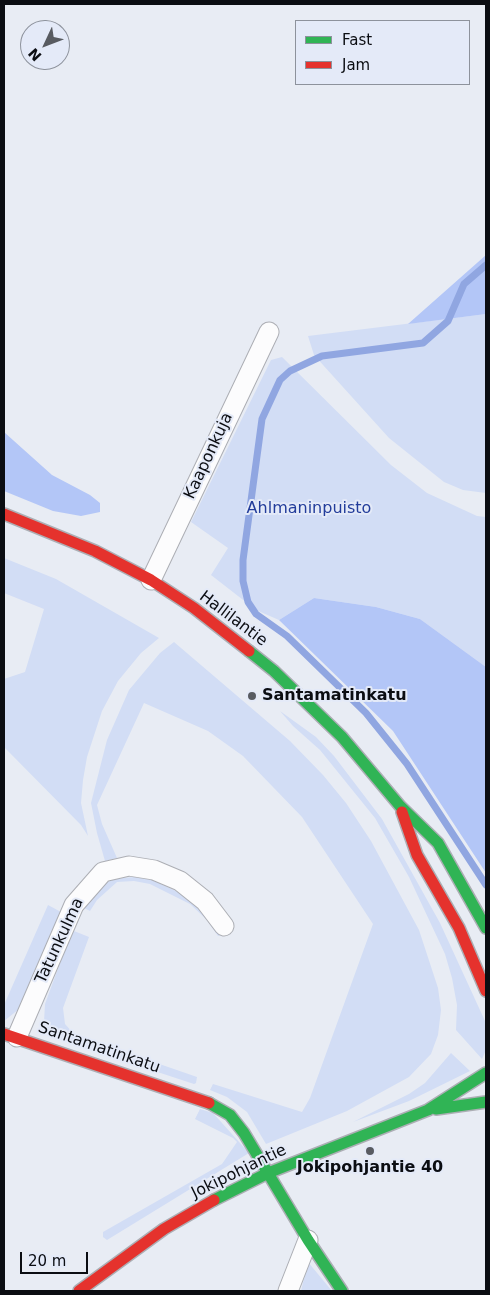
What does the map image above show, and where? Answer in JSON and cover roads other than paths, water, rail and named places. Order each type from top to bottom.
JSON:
[{"type":"main road","name":"Hallilantie","points":[[4,514],[95,551],[151,580],[194,608],[274,671],[342,737],[400,806],[438,843],[486,928]]},
{"type":"main road","name":"Hallilantie","points":[[400,806],[417,855],[459,928],[486,991]]},
{"type":"main road","name":"Santamatinkatu","points":[[10,1035],[222,1109],[235,1120],[308,1240],[342,1291]]},
{"type":"main road","name":"Jokipohjantie","points":[[79,1291],[164,1230],[268,1173],[428,1110],[486,1073]]},
{"type":"main road","name":"Jokipohjantie","points":[[428,1110],[486,1102]]},
{"type":"street","name":"Kaaponkuja","points":[[151,580],[269,332]]},
{"type":"street","name":"Tatunkulma","points":[[10,1035],[74,905],[103,872],[129,866],[154,870],[180,881],[205,902],[224,926]]},
{"type":"street","points":[[288,1291],[308,1240]]},
{"type":"waterway","points":[[486,265],[464,284],[448,321],[423,343],[322,356],[290,371],[280,380],[262,419],[243,560],[243,581],[248,602],[256,614],[287,636],[366,713],[407,764],[486,885]]},
{"type":"place","name":"Santamatinkatu","points":[[252,696]]},
{"type":"place","name":"Jokipohjantie 40","points":[[370,1151]]},
{"type":"park label","name":"Ahlmaninpuisto","points":[[309,509]]}]
